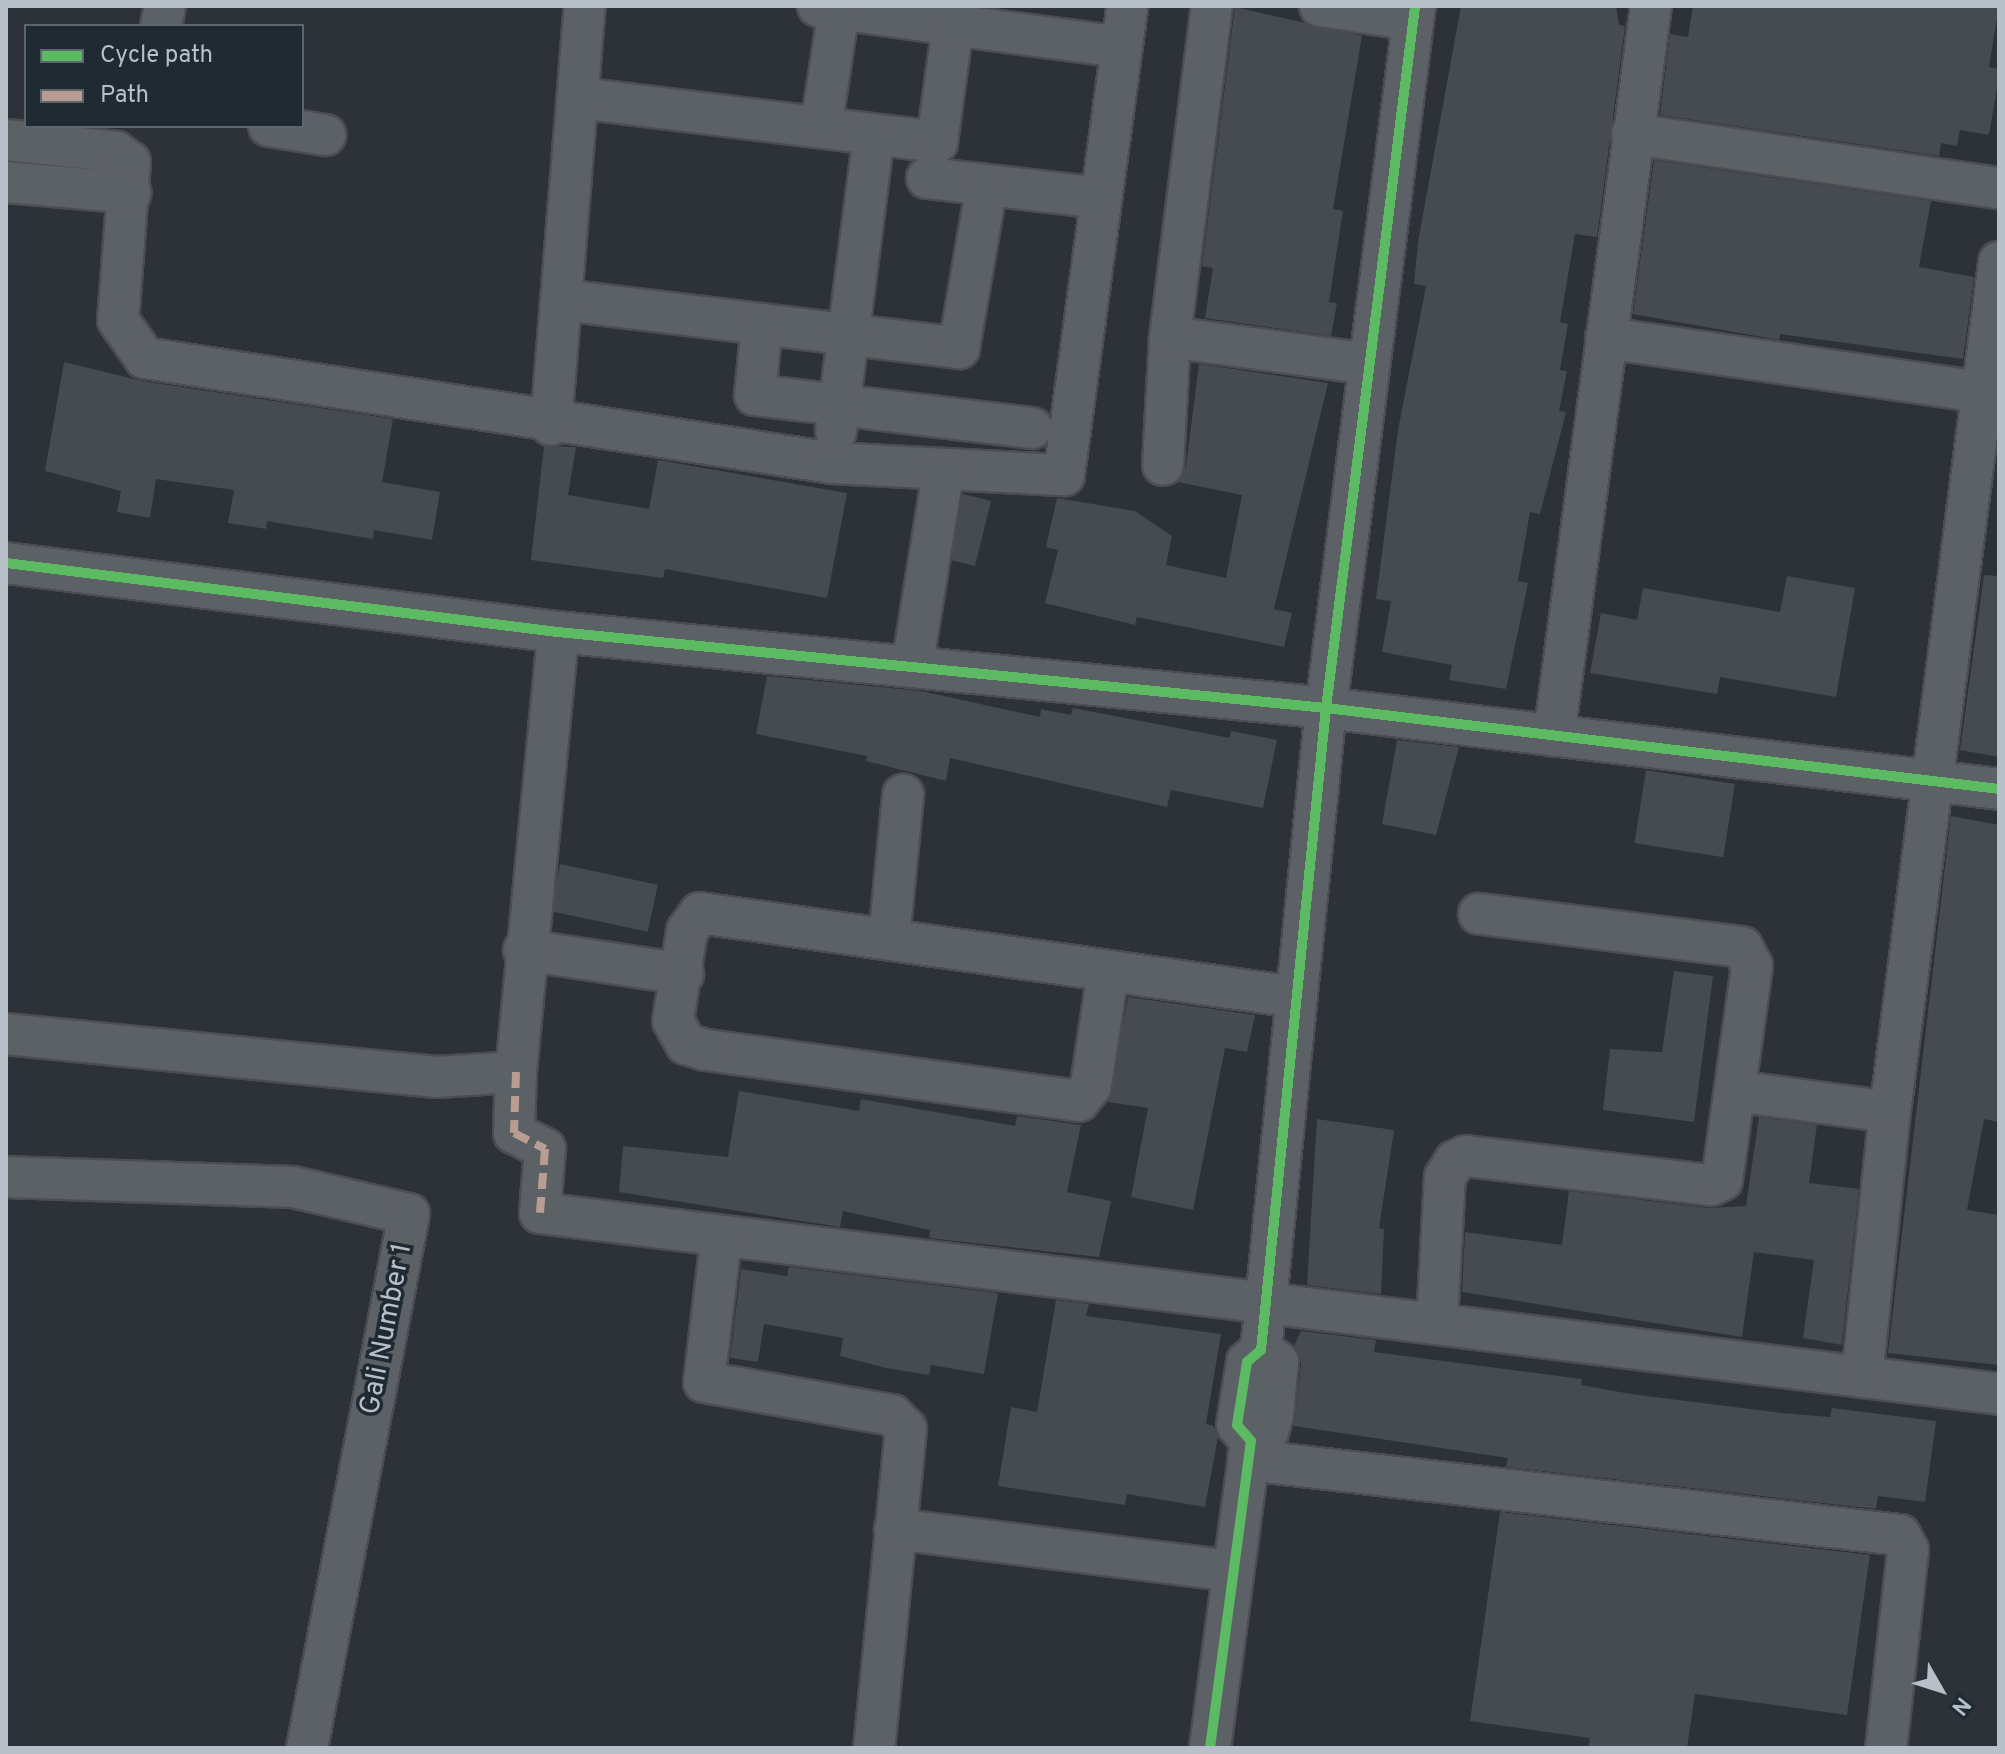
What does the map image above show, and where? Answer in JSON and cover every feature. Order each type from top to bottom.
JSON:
[{"type":"street","points":[[551,425],[580,98],[585,6]]},
{"type":"street","points":[[142,128],[132,180],[118,320],[145,358],[551,425],[832,463],[943,473],[1064,475],[1119,47],[1127,6]]},
{"type":"street","points":[[1163,465],[1170,337],[1212,6]]},
{"type":"street","points":[[1210,1748],[1230,1571],[1250,1450],[1268,1432],[1273,1415],[1278,1362],[1261,1350],[1294,997],[1326,708],[1414,13],[1320,6]]},
{"type":"street","points":[[1554,736],[1651,6]]},
{"type":"street","points":[[821,127],[828,8],[1119,47]]},
{"type":"street","points":[[580,98],[937,142],[953,25]]},
{"type":"street","points":[[281,128],[325,135]]},
{"type":"street","points":[[832,463],[874,134]]},
{"type":"street","points":[[1632,134],[1999,188]]},
{"type":"street","points":[[6,140],[116,152],[132,180]]},
{"type":"street","points":[[927,178],[1099,198]]},
{"type":"street","points":[[6,182],[132,180]]},
{"type":"street","points":[[563,300],[959,348],[987,185]]},
{"type":"street","points":[[1862,1377],[1890,1112],[1999,262]]},
{"type":"street","points":[[762,324],[755,395],[1032,428]]},
{"type":"street","points":[[1170,337],[1369,364]]},
{"type":"street","points":[[1606,338],[1982,392]]},
{"type":"street","points":[[912,667],[943,473]]},
{"type":"street","points":[[6,563],[558,632],[1326,708],[1999,789]]},
{"type":"street","points":[[558,632],[524,950],[514,1133],[545,1149],[540,1213],[721,1240],[1437,1323],[1999,1394]]},
{"type":"street","points":[[889,939],[903,795]]},
{"type":"street","points":[[1108,972],[1091,1086],[1079,1101],[686,1044],[673,1021],[683,974],[687,931],[700,913],[1294,997]]},
{"type":"street","points":[[1437,1323],[1445,1177],[1455,1161],[1466,1156],[1717,1184],[1726,1173],[1735,1091],[1748,951],[1479,914]]},
{"type":"street","points":[[524,950],[683,974]]},
{"type":"street","points":[[6,1034],[437,1077],[516,1072]]},
{"type":"street","points":[[1735,1091],[1890,1112]]},
{"type":"street","name":"Gali Number 1","points":[[6,1177],[293,1187],[409,1214],[307,1748]]},
{"type":"street","points":[[721,1240],[704,1382],[898,1418],[906,1429],[874,1748]]},
{"type":"street","points":[[1250,1450],[1900,1535],[1908,1550],[1886,1748]]},
{"type":"street","points":[[895,1529],[1230,1571]]},
{"type":"building","points":[[1461,6],[1616,6],[1619,25],[1625,26],[1597,237],[1575,234],[1560,322],[1568,324],[1560,370],[1567,371],[1559,411],[1566,412],[1540,514],[1530,512],[1518,581],[1528,583],[1506,689],[1449,680],[1452,665],[1382,652],[1391,601],[1376,599],[1398,430],[1426,286],[1414,284],[1418,242]]},
{"type":"building","points":[[1693,6],[1999,6],[1989,67],[1999,69],[1999,76],[1989,135],[1960,130],[1957,146],[1941,143],[1939,156],[1660,115],[1670,34],[1688,37]]},
{"type":"building","points":[[1235,7],[1362,36],[1333,209],[1343,211],[1329,302],[1337,303],[1331,336],[1205,318],[1213,268],[1202,266]]},
{"type":"building","points":[[1654,160],[1931,201],[1919,267],[1974,277],[1963,359],[1780,334],[1779,340],[1633,314]]},
{"type":"building","points":[[64,362],[142,381],[393,419],[382,482],[440,492],[432,540],[374,530],[373,539],[267,521],[266,529],[228,523],[234,490],[156,479],[150,518],[117,512],[121,491],[45,471]]},
{"type":"building","points":[[1199,364],[1328,383],[1274,609],[1292,613],[1284,647],[1137,617],[1135,625],[1045,603],[1058,550],[1046,547],[1057,498],[1135,511],[1172,536],[1166,565],[1226,578],[1242,495],[1178,482],[1186,466]]},
{"type":"building","points":[[544,446],[576,447],[568,495],[649,509],[658,460],[847,493],[827,598],[665,569],[663,578],[531,560]]},
{"type":"building","points":[[963,494],[991,501],[975,566],[947,559]]},
{"type":"building","points":[[1984,575],[1999,576],[1999,757],[1960,750]]},
{"type":"building","points":[[1787,576],[1855,588],[1836,697],[1720,677],[1717,694],[1590,673],[1601,613],[1637,620],[1643,588],[1780,612]]},
{"type":"building","points":[[767,676],[921,691],[1040,717],[1041,709],[1071,715],[1073,708],[1230,738],[1231,731],[1277,740],[1263,808],[1171,790],[1167,807],[950,758],[946,781],[866,761],[867,756],[756,734]]},
{"type":"building","points":[[1397,740],[1459,747],[1436,835],[1382,824]]},
{"type":"building","points":[[1646,770],[1735,784],[1723,857],[1634,843]]},
{"type":"building","points":[[1951,816],[1999,825],[1999,1122],[1984,1119],[1967,1210],[1999,1215],[1999,1365],[1888,1353]]},
{"type":"building","points":[[560,864],[658,885],[648,932],[550,911]]},
{"type":"building","points":[[1674,971],[1713,976],[1694,1122],[1603,1110],[1610,1049],[1662,1052]]},
{"type":"building","points":[[1128,997],[1255,1015],[1247,1052],[1225,1048],[1193,1210],[1131,1197],[1148,1108],[1108,1102]]},
{"type":"building","points":[[739,1091],[859,1111],[861,1099],[1015,1126],[1017,1116],[1081,1125],[1067,1192],[1111,1201],[1099,1257],[929,1238],[930,1230],[843,1211],[840,1227],[619,1192],[623,1146],[728,1157]]},
{"type":"building","points":[[1759,1117],[1817,1125],[1809,1183],[1859,1189],[1842,1345],[1803,1338],[1814,1260],[1754,1252],[1742,1337],[1462,1292],[1465,1232],[1562,1245],[1569,1191],[1708,1208],[1746,1206]]},
{"type":"building","points":[[1317,1119],[1394,1130],[1379,1228],[1384,1229],[1381,1294],[1307,1285]]},
{"type":"building","points":[[789,1267],[998,1293],[984,1374],[931,1365],[929,1375],[886,1368],[840,1356],[843,1338],[764,1324],[758,1362],[730,1358],[741,1269],[787,1276]]},
{"type":"building","points":[[1056,1300],[1089,1304],[1086,1316],[1221,1334],[1206,1424],[1214,1426],[1218,1437],[1205,1507],[1127,1494],[1125,1505],[998,1486],[1011,1407],[1037,1412]]},
{"type":"building","points":[[1301,1331],[1376,1340],[1374,1352],[1582,1379],[1581,1385],[1631,1394],[1781,1413],[1830,1417],[1832,1408],[1936,1421],[1925,1502],[1878,1496],[1876,1509],[1506,1467],[1508,1458],[1294,1426],[1301,1364],[1294,1346]]},
{"type":"building","points":[[1500,1512],[1870,1555],[1847,1715],[1695,1694],[1687,1748],[1588,1748],[1590,1738],[1470,1721]]},
{"type":"marked path","points":[[516,1072],[514,1133],[545,1149],[540,1213]]},
{"type":"cycle path","points":[[1210,1748],[1251,1441],[1237,1425],[1247,1362],[1261,1350],[1326,708],[1415,6]]},
{"type":"cycle path","points":[[6,563],[558,632],[1326,708],[1999,789]]}]
